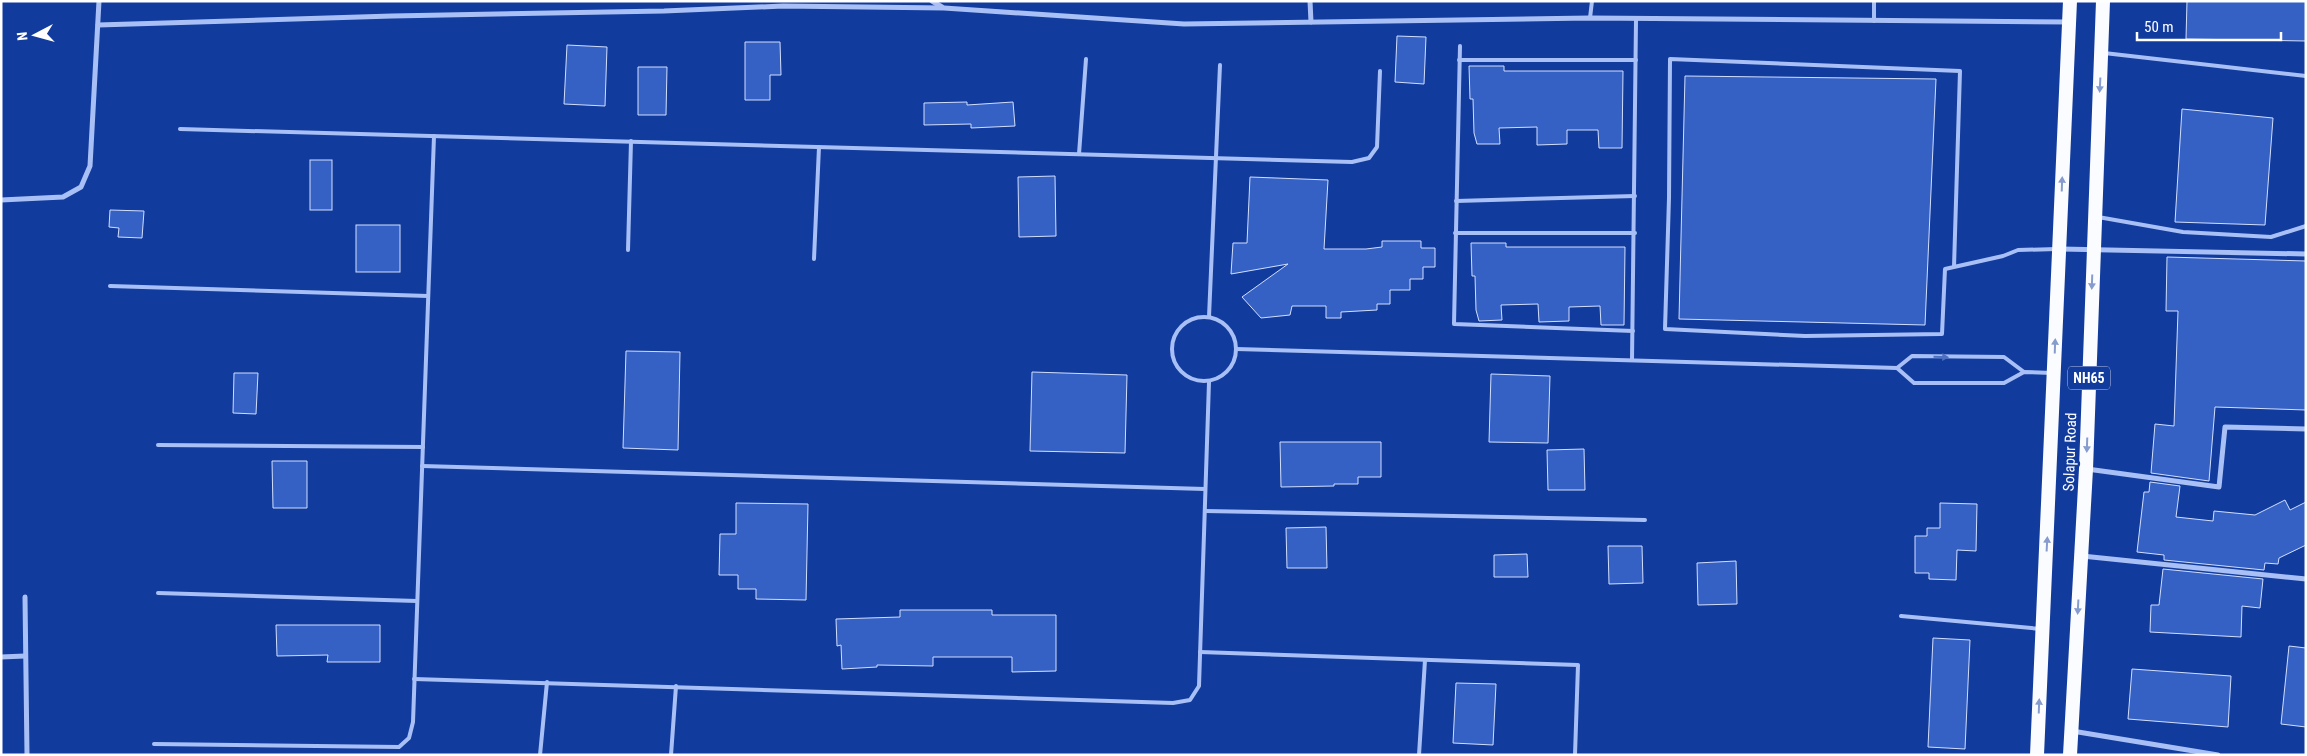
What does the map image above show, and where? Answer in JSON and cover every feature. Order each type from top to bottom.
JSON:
[{"type":"highway","name":"Solapur Road","points":[[2037,755],[2070,1]]},
{"type":"highway","name":"Solapur Road","points":[[2070,755],[2086,469],[2103,1]]},
{"type":"street","points":[[1,200],[63,197],[80,187],[90,166],[99,1]]},
{"type":"street","points":[[932,1],[944,8]]},
{"type":"street","points":[[1310,1],[1310,22]]},
{"type":"street","points":[[98,26],[392,16],[664,11],[783,6],[944,8],[1184,24],[1590,18],[1636,20],[2069,22]]},
{"type":"street","points":[[2059,249],[2306,254]]},
{"type":"street","points":[[2086,469],[2219,488],[2225,427],[2306,429]]},
{"type":"street","points":[[2081,556],[2306,579]]},
{"type":"street","points":[[25,596],[27,755]]},
{"type":"street","points":[[1,657],[25,656]]},
{"type":"street","points":[[2071,731],[2218,755]]},
{"type":"lane","points":[[1590,18],[1592,1]]},
{"type":"lane","points":[[1874,1],[1874,21]]},
{"type":"lane","points":[[1632,360],[1636,196],[1636,20]]},
{"type":"lane","points":[[1460,46],[1454,324],[1633,331]]},
{"type":"lane","points":[[2102,53],[2306,76]]},
{"type":"lane","points":[[1080,154],[1086,59]]},
{"type":"lane","points":[[1954,267],[1960,71],[1670,59],[1669,198],[1665,328],[1805,336],[1942,334],[1945,269],[1954,267],[2003,256],[2018,250],[2059,249]]},
{"type":"lane","points":[[1459,60],[1636,60]]},
{"type":"lane","points":[[1209,317],[1220,65]]},
{"type":"lane","points":[[180,129],[1352,162],[1369,158],[1377,147],[1380,70]]},
{"type":"lane","points":[[154,744],[399,747],[409,738],[413,722],[434,136]]},
{"type":"lane","points":[[628,250],[631,141]]},
{"type":"lane","points":[[814,259],[819,146]]},
{"type":"lane","points":[[1456,202],[1636,196]]},
{"type":"lane","points":[[2094,217],[2183,232],[2271,237],[2306,226]]},
{"type":"lane","points":[[1455,233],[1635,233]]},
{"type":"lane","points":[[110,286],[428,296]]},
{"type":"lane","points":[[1198,317],[1209,317],[1220,321],[1228,328],[1234,338],[1236,349],[1234,360],[1229,370],[1220,378],[1210,382],[1198,382],[1187,378],[1179,371],[1173,361],[1171,350],[1173,338],[1178,328],[1187,321],[1198,317]]},
{"type":"lane","points":[[1236,349],[1897,368],[1914,383],[2004,383],[2024,372],[2054,373]]},
{"type":"lane","points":[[1897,368],[1912,356],[2004,357],[2024,372]]},
{"type":"lane","points":[[414,679],[676,686],[1173,704],[1190,700],[1199,686],[1210,382]]},
{"type":"lane","points":[[158,445],[423,446]]},
{"type":"lane","points":[[422,466],[1205,489]]},
{"type":"lane","points":[[1205,511],[1645,520]]},
{"type":"lane","points":[[158,593],[417,601]]},
{"type":"lane","points":[[1901,616],[2043,629]]},
{"type":"lane","points":[[1200,652],[1578,664],[1575,755]]},
{"type":"lane","points":[[1419,755],[1426,660]]},
{"type":"lane","points":[[540,755],[547,682]]},
{"type":"lane","points":[[671,755],[676,686]]},
{"type":"building","points":[[2187,1],[2306,1],[2306,41],[2186,39]]},
{"type":"building","points":[[1397,36],[1426,37],[1424,84],[1395,82]]},
{"type":"building","points":[[745,42],[780,42],[781,75],[770,75],[770,100],[745,100]]},
{"type":"building","points":[[567,45],[607,47],[605,106],[564,104]]},
{"type":"building","points":[[1469,66],[1504,66],[1504,71],[1623,71],[1622,148],[1599,148],[1598,130],[1567,130],[1567,144],[1537,145],[1537,127],[1499,128],[1500,144],[1477,144],[1474,133],[1473,99],[1470,99]]},
{"type":"building","points":[[638,67],[667,67],[666,115],[638,115]]},
{"type":"building","points":[[1685,76],[1936,79],[1925,325],[1679,319]]},
{"type":"building","points":[[967,102],[967,105],[1013,102],[1015,126],[971,128],[971,124],[924,125],[924,103]]},
{"type":"building","points":[[2182,109],[2273,118],[2265,225],[2175,222]]},
{"type":"building","points":[[310,160],[332,160],[332,210],[310,210]]},
{"type":"building","points":[[1055,176],[1056,236],[1019,237],[1018,177]]},
{"type":"building","points":[[1250,177],[1328,180],[1324,249],[1366,249],[1382,247],[1382,241],[1421,241],[1421,248],[1435,248],[1435,267],[1423,267],[1423,279],[1410,279],[1410,290],[1390,290],[1390,304],[1377,304],[1377,310],[1341,312],[1341,318],[1326,318],[1326,306],[1292,306],[1290,315],[1261,318],[1242,297],[1288,264],[1231,274],[1233,243],[1247,243]]},
{"type":"building","points":[[110,210],[144,211],[142,238],[118,237],[119,228],[109,227]]},
{"type":"building","points":[[356,225],[400,225],[400,272],[356,272]]},
{"type":"building","points":[[1471,243],[1506,243],[1506,247],[1625,247],[1624,325],[1601,325],[1600,306],[1569,307],[1569,321],[1539,322],[1538,304],[1501,305],[1502,320],[1479,321],[1476,310],[1475,276],[1472,276]]},
{"type":"building","points":[[2167,257],[2306,261],[2306,410],[2215,407],[2209,481],[2151,473],[2155,424],[2174,426],[2178,311],[2166,311]]},
{"type":"building","points":[[626,351],[680,352],[678,450],[623,448]]},
{"type":"building","points":[[1032,372],[1127,375],[1125,453],[1030,451]]},
{"type":"building","points":[[234,373],[258,373],[256,414],[233,413]]},
{"type":"building","points":[[1491,374],[1550,376],[1548,443],[1489,442]]},
{"type":"building","points":[[1280,442],[1381,442],[1381,477],[1358,477],[1358,484],[1281,487]]},
{"type":"building","points":[[1584,449],[1585,490],[1548,490],[1547,450]]},
{"type":"building","points":[[272,461],[307,461],[307,508],[273,508]]},
{"type":"building","points":[[2150,482],[2180,486],[2176,517],[2213,521],[2214,511],[2255,515],[2285,500],[2290,510],[2306,502],[2306,545],[2279,558],[2278,564],[2265,563],[2264,570],[2164,560],[2164,555],[2137,552],[2144,492],[2149,492]]},
{"type":"building","points":[[736,503],[808,504],[806,600],[756,599],[756,589],[738,589],[738,575],[719,575],[720,534],[736,534]]},
{"type":"building","points":[[1940,503],[1977,504],[1976,551],[1957,550],[1956,580],[1929,579],[1929,573],[1915,573],[1915,536],[1927,536],[1927,528],[1940,528]]},
{"type":"building","points":[[1326,527],[1327,568],[1287,568],[1286,528]]},
{"type":"building","points":[[1608,546],[1642,546],[1643,583],[1609,584]]},
{"type":"building","points":[[1527,554],[1528,577],[1494,577],[1494,555]]},
{"type":"building","points":[[1736,561],[1737,604],[1698,605],[1697,563]]},
{"type":"building","points":[[2163,569],[2263,579],[2260,608],[2242,606],[2241,637],[2150,632],[2151,605],[2159,605]]},
{"type":"building","points":[[900,610],[992,610],[992,615],[1056,615],[1056,671],[1012,672],[1012,657],[933,657],[933,666],[877,665],[877,667],[842,669],[841,645],[837,646],[836,619],[900,617]]},
{"type":"building","points":[[276,625],[380,625],[380,662],[327,662],[328,655],[277,656]]},
{"type":"building","points":[[1933,638],[1970,640],[1965,749],[1928,747]]},
{"type":"building","points":[[2289,646],[2306,648],[2306,727],[2281,724]]},
{"type":"building","points":[[2132,669],[2231,676],[2228,727],[2128,719]]},
{"type":"building","points":[[1456,683],[1496,684],[1493,745],[1453,743]]}]
